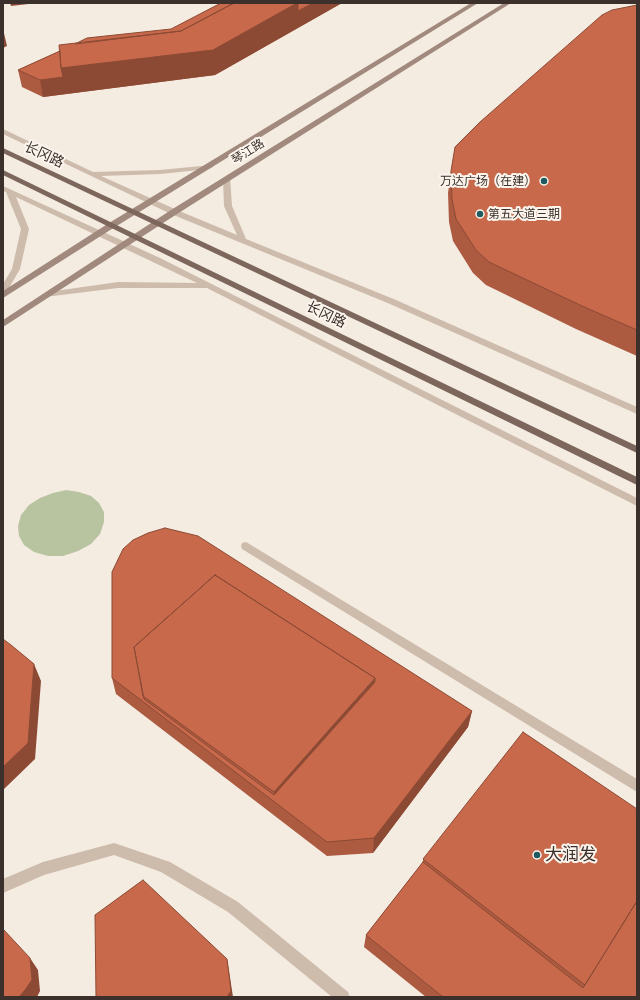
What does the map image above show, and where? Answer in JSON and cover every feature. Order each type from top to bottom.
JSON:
[{"type":"main road","name":"琴江路","points":[[3,295],[112,225],[152,202],[475,3]]},
{"type":"main road","name":"琴江路","points":[[3,324],[174,212],[508,3]]},
{"type":"main road","name":"长冈路","points":[[3,150],[637,450]]},
{"type":"main road","name":"长冈路","points":[[3,172],[637,481]]},
{"type":"street","points":[[3,131],[90,174],[174,212],[393,302],[637,412]]},
{"type":"street","points":[[90,174],[160,172],[209,167]]},
{"type":"street","points":[[228,179],[228,206],[243,241]]},
{"type":"street","points":[[7,190],[124,244],[637,502]]},
{"type":"street","points":[[3,292],[16,269],[25,230],[7,190]]},
{"type":"street","points":[[48,295],[118,285],[210,287]]},
{"type":"street","points":[[246,546],[637,786]]},
{"type":"street","points":[[3,886],[43,869],[114,849],[165,867],[233,907],[343,997]]},
{"type":"green space","points":[[66,490],[91,496],[99,503],[104,512],[104,522],[100,534],[91,544],[78,551],[63,556],[48,556],[34,552],[24,545],[19,536],[18,526],[21,515],[29,505],[40,498]]},
{"type":"building","points":[[221,3],[234,3],[181,31],[75,44],[87,38],[171,29]]},
{"type":"building","points":[[234,3],[297,3],[213,50],[61,68],[59,45],[181,31]]},
{"type":"building","points":[[298,3],[313,3],[298,11]]},
{"type":"building","name":"万达广场（在建）","points":[[637,5],[637,330],[489,262],[476,250],[456,219],[452,199],[451,171],[455,147],[480,122],[602,15],[612,10]]},
{"type":"building","points":[[60,51],[63,77],[40,80],[18,70]]},
{"type":"building","points":[[165,528],[198,536],[472,711],[374,838],[327,842],[112,678],[112,572],[123,549],[133,540],[148,533]],"holes":[[[215,575],[375,678],[375,682],[274,795],[144,699],[134,647]]]},
{"type":"building","points":[[215,575],[375,678],[274,792],[143,696],[134,647]]},
{"type":"building","points":[[3,639],[34,664],[28,743],[3,767]]},
{"type":"building","points":[[523,732],[637,809],[637,901],[585,985],[423,859]]},
{"type":"building","points":[[423,862],[583,988],[637,901],[637,997],[443,997],[366,935]]},
{"type":"building","points":[[143,880],[227,959],[231,991],[227,997],[96,997],[95,915]]},
{"type":"building","points":[[3,929],[30,958],[32,980],[19,997],[3,997]]},
{"type":"place","name":"万达广场（在建）","points":[[544,181]]},
{"type":"place","name":"第五大道三期","points":[[480,214]]},
{"type":"place","name":"大润发","points":[[537,855]]}]
